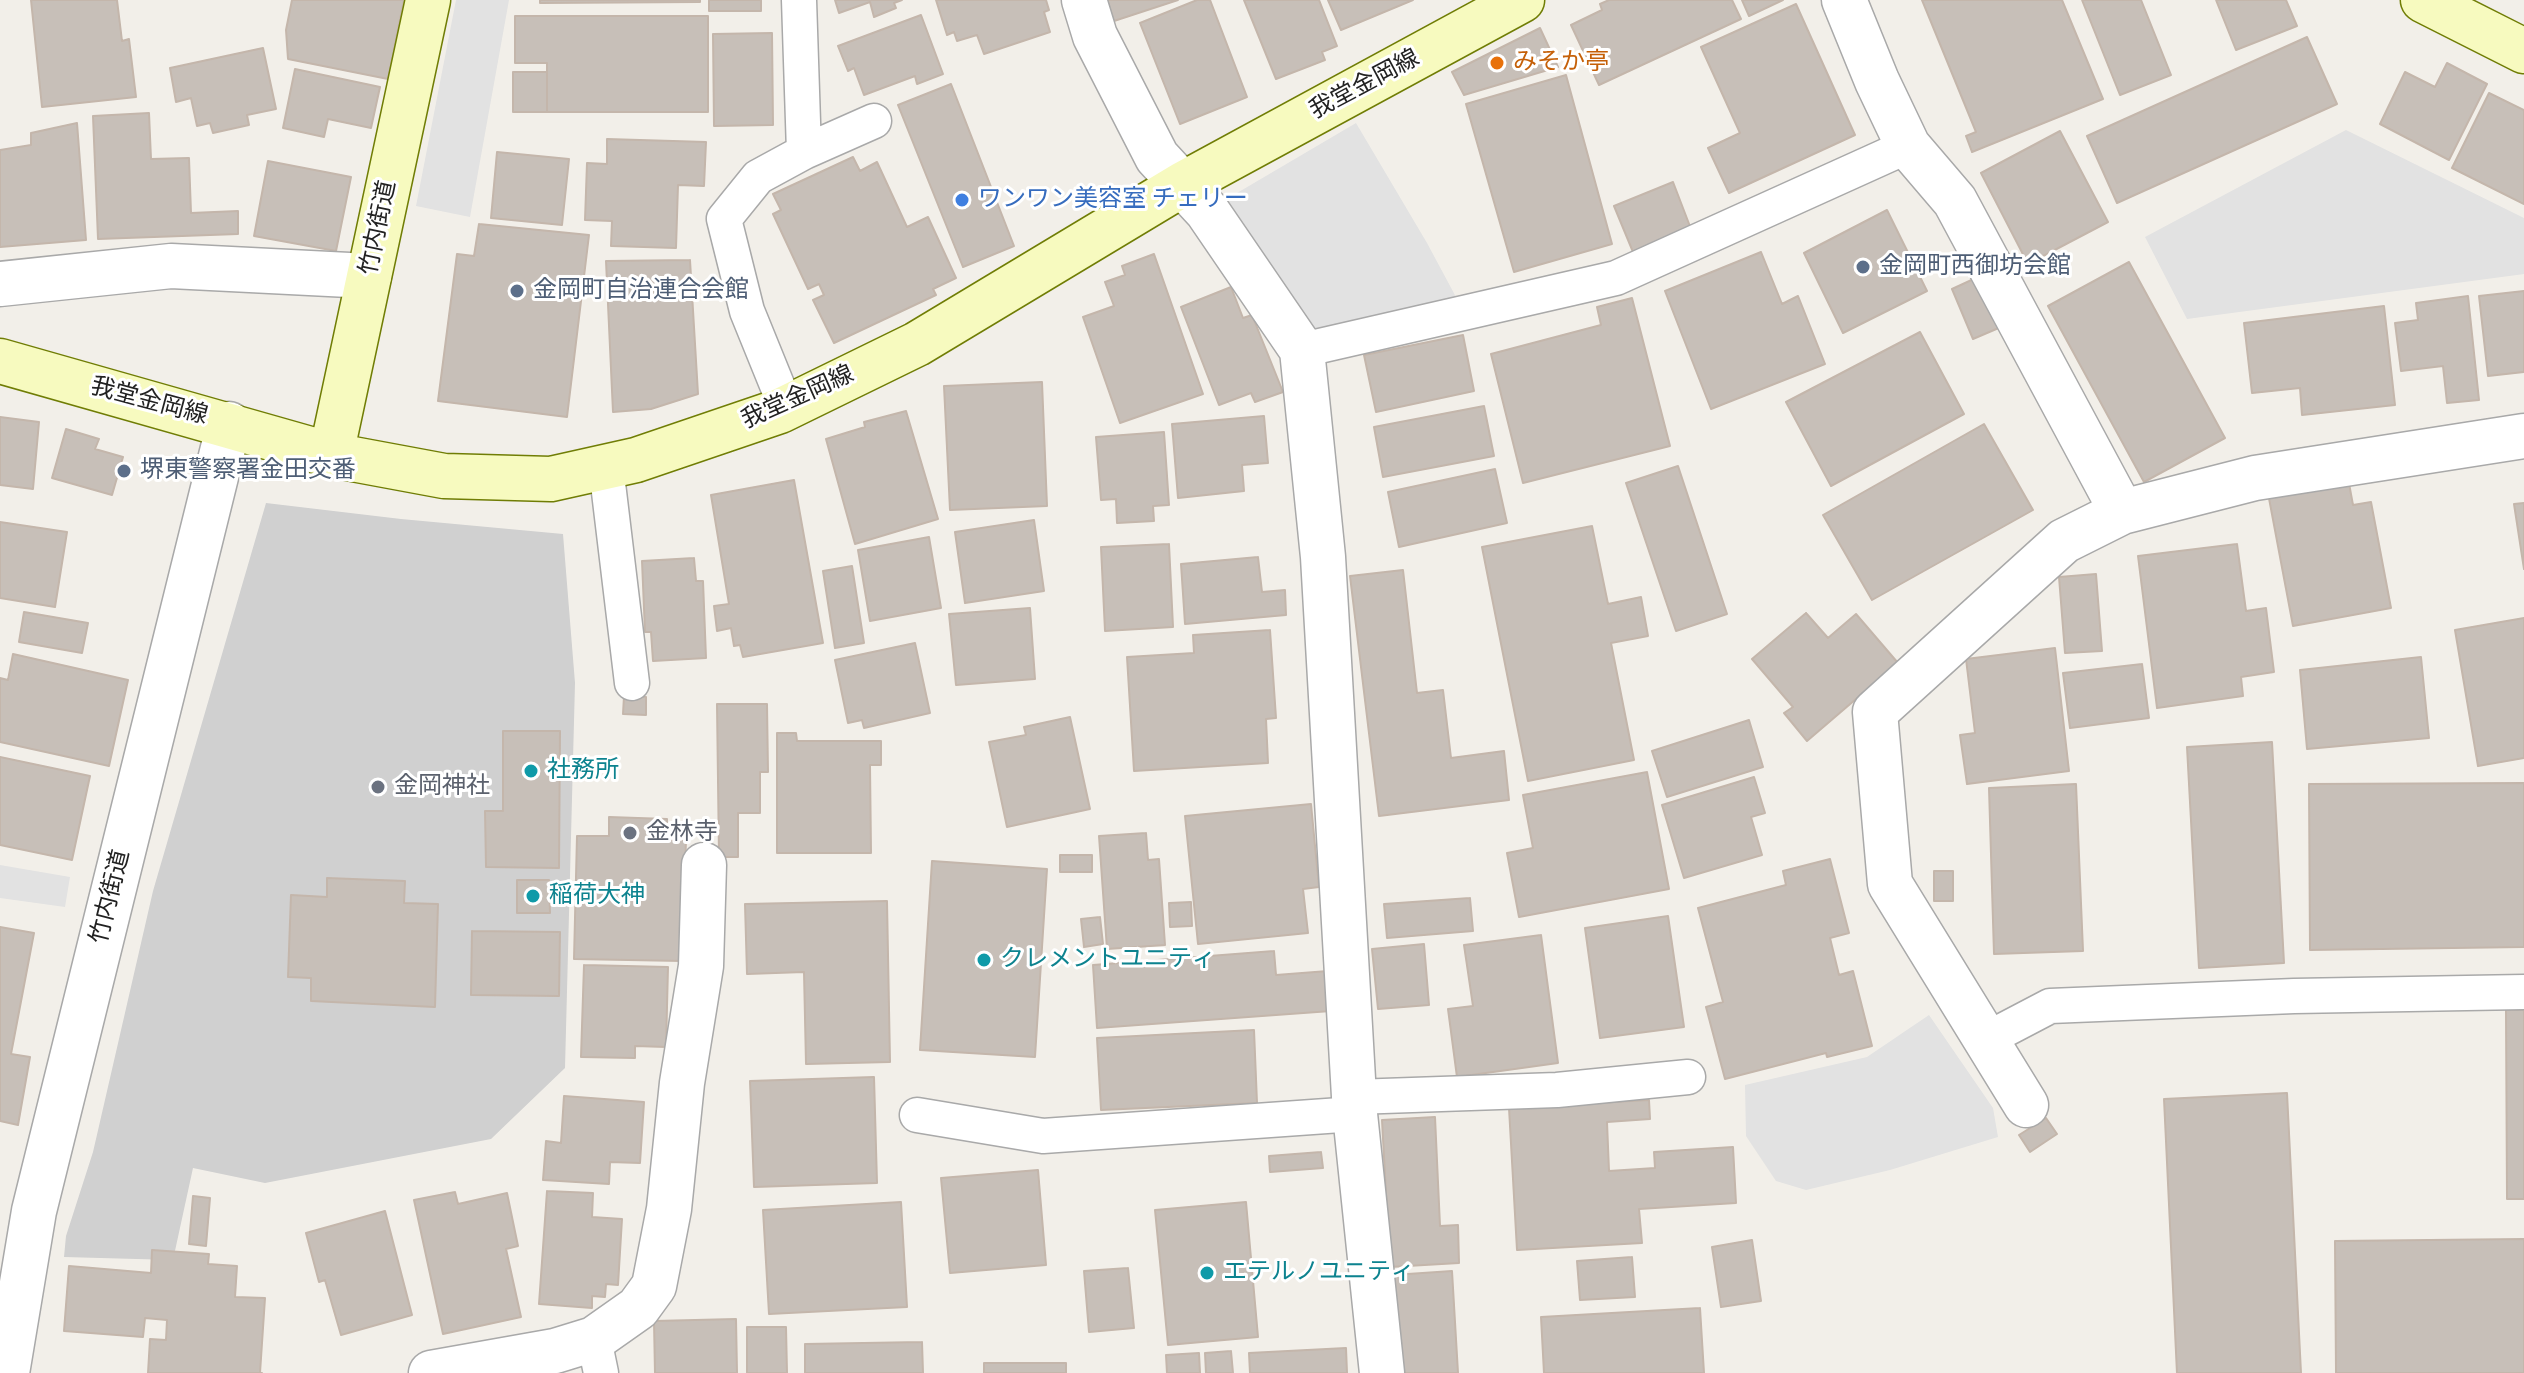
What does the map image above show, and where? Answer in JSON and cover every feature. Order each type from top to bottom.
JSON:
[{"type":"main road","name":"竹内街道","points":[[331,455],[428,0]]},
{"type":"main road","name":"我堂金岡線","points":[[0,361],[331,455],[444,476],[551,479],[636,460],[786,407],[917,344],[1183,184],[1522,0]]},
{"type":"main road","points":[[2423,0],[2524,51]]},
{"type":"street","points":[[1084,0],[1095,36],[1157,157],[1207,211],[1302,350],[1323,557],[1354,1106],[1382,1373]]},
{"type":"street","points":[[1844,0],[1908,146],[1955,201],[2122,512]]},
{"type":"street","points":[[0,284],[171,266],[369,276]]},
{"type":"street","name":"竹内街道","points":[[7,1373],[34,1211],[229,424]]},
{"type":"street","points":[[2026,1105],[1890,884],[1875,712],[2064,541],[2122,512],[2255,478],[2524,436]]},
{"type":"street","points":[[431,1373],[555,1351],[598,1356],[654,1286],[669,1209],[682,1083],[701,966],[704,865]]},
{"type":"lane","points":[[799,0],[804,152]]},
{"type":"lane","points":[[786,407],[747,311],[724,219],[758,177],[804,152],[874,121]]},
{"type":"lane","points":[[1302,350],[1616,278],[1908,146]]},
{"type":"lane","points":[[606,467],[632,683]]},
{"type":"lane","points":[[1987,1039],[2050,1006],[2294,996],[2524,992]]},
{"type":"lane","points":[[917,1115],[1043,1136],[1688,1077]]},
{"type":"shaded area","points":[[456,0],[509,0],[470,217],[416,206]]},
{"type":"shaded area","points":[[1356,123],[1456,297],[1305,332],[1220,203]]},
{"type":"shaded area","points":[[2346,130],[2524,218],[2524,274],[2187,319],[2145,237]]},
{"type":"shaded area","name":"金岡神社","points":[[266,503],[563,534],[575,683],[565,1068],[491,1139],[265,1183],[193,1168],[173,1260],[64,1257],[66,1236],[93,1152],[153,891]]},
{"type":"shaded area","points":[[0,865],[70,877],[65,907],[0,898]]},
{"type":"shaded area","points":[[1929,1015],[1993,1108],[1998,1137],[1890,1170],[1806,1190],[1776,1181],[1746,1136],[1745,1085],[1867,1057]]},
{"type":"building","points":[[31,0],[117,0],[122,41],[129,39],[136,97],[42,107]]},
{"type":"building","points":[[292,0],[404,0],[388,79],[288,59],[286,30]]},
{"type":"building","points":[[540,0],[700,0],[700,2],[540,3]]},
{"type":"building","points":[[709,0],[761,0],[761,11],[709,11]]},
{"type":"building","points":[[835,0],[902,0],[894,3],[896,8],[874,17],[870,2],[839,13]]},
{"type":"building","points":[[936,0],[1046,0],[1049,10],[1044,12],[1050,32],[984,54],[977,35],[957,41],[954,32],[947,35]]},
{"type":"building","points":[[1107,0],[1178,0],[1114,21]]},
{"type":"building","points":[[1197,0],[1210,0],[1247,97],[1180,124],[1140,23]]},
{"type":"building","points":[[1244,0],[1319,0],[1337,46],[1322,52],[1325,60],[1276,79]]},
{"type":"building","points":[[1328,0],[1413,0],[1341,30]]},
{"type":"building","points":[[1609,0],[1732,0],[1741,19],[1599,85],[1571,25],[1602,10],[1600,4]]},
{"type":"building","points":[[1742,0],[1783,0],[1749,16]]},
{"type":"building","points":[[1922,0],[2062,0],[2103,99],[1972,152],[1966,136],[1976,132]]},
{"type":"building","points":[[2082,0],[2141,0],[2171,75],[2120,95]]},
{"type":"building","points":[[2216,0],[2286,0],[2297,26],[2236,50]]},
{"type":"building","points":[[1796,4],[1855,135],[1729,193],[1708,148],[1740,133],[1701,47]]},
{"type":"building","points":[[921,15],[943,74],[917,84],[915,76],[864,95],[854,68],[848,71],[838,46]]},
{"type":"building","points":[[515,16],[708,16],[708,112],[547,112],[547,63],[515,63]]},
{"type":"building","points":[[1540,28],[1558,67],[1464,95],[1452,72]]},
{"type":"building","points":[[772,33],[773,125],[714,126],[713,34]]},
{"type":"building","points":[[2307,37],[2337,104],[2117,203],[2087,136]]},
{"type":"building","points":[[263,48],[276,109],[247,115],[249,125],[213,133],[210,123],[197,126],[191,98],[176,102],[170,68]]},
{"type":"building","points":[[2447,63],[2487,84],[2449,160],[2380,124],[2405,72],[2435,87]]},
{"type":"building","points":[[295,69],[380,87],[371,128],[328,119],[324,137],[283,128]]},
{"type":"building","points":[[513,72],[547,72],[547,112],[513,112]]},
{"type":"building","points":[[1566,75],[1612,244],[1514,272],[1466,104]]},
{"type":"building","points":[[951,84],[1014,246],[963,267],[898,105]]},
{"type":"building","points":[[2489,93],[2524,110],[2524,204],[2452,168]]},
{"type":"building","points":[[149,113],[151,159],[189,158],[191,213],[238,211],[238,234],[98,239],[93,116]]},
{"type":"building","points":[[77,123],[86,240],[0,247],[0,150],[31,145],[31,133]]},
{"type":"building","points":[[2060,131],[2108,222],[2028,264],[1981,173]]},
{"type":"building","points":[[607,139],[706,142],[704,186],[678,185],[676,248],[611,246],[612,221],[585,220],[587,163],[607,164]]},
{"type":"building","points":[[497,152],[569,159],[562,225],[491,218]]},
{"type":"building","points":[[853,157],[860,171],[877,162],[907,227],[928,217],[956,278],[933,289],[936,295],[834,343],[813,300],[824,295],[819,284],[808,289],[773,214],[781,210],[773,194]]},
{"type":"building","points":[[268,161],[351,177],[336,251],[254,236]]},
{"type":"building","points":[[1673,182],[1691,229],[1633,252],[1614,206]]},
{"type":"building","name":"金岡町西御坊会館","points":[[1887,210],[1927,291],[1843,333],[1804,253]]},
{"type":"building","name":"金岡町自治連合会館","points":[[479,224],[589,235],[567,417],[438,401],[457,254],[474,256]]},
{"type":"building","points":[[1761,252],[1782,304],[1798,296],[1825,364],[1711,409],[1665,291]]},
{"type":"building","points":[[1154,254],[1203,394],[1120,423],[1083,317],[1114,306],[1105,282],[1125,275],[1122,266]]},
{"type":"building","points":[[690,260],[698,394],[651,409],[613,412],[606,261]]},
{"type":"building","points":[[2129,262],[2225,438],[2144,482],[2048,306]]},
{"type":"building","points":[[1978,277],[2001,327],[1973,339],[1952,289]]},
{"type":"building","points":[[1231,287],[1243,318],[1252,315],[1283,392],[1255,402],[1251,393],[1219,405],[1181,307]]},
{"type":"building","points":[[2524,291],[2524,372],[2488,376],[2479,296]]},
{"type":"building","points":[[2468,296],[2479,400],[2447,403],[2443,366],[2401,371],[2395,323],[2418,320],[2416,303]]},
{"type":"building","points":[[1632,298],[1670,446],[1523,483],[1491,354],[1601,325],[1597,307]]},
{"type":"building","points":[[2384,306],[2395,405],[2302,415],[2300,388],[2252,393],[2244,323]]},
{"type":"building","points":[[1920,332],[1964,414],[1831,486],[1786,402]]},
{"type":"building","points":[[1463,335],[1474,391],[1376,412],[1364,355]]},
{"type":"building","points":[[1042,382],[1047,506],[950,510],[944,386]]},
{"type":"building","points":[[1484,406],[1494,456],[1383,477],[1374,427]]},
{"type":"building","points":[[906,411],[938,519],[855,544],[826,439],[865,427],[864,422]]},
{"type":"building","points":[[1264,416],[1268,463],[1242,465],[1244,491],[1178,498],[1172,424]]},
{"type":"building","points":[[0,417],[39,422],[33,489],[0,485]]},
{"type":"building","points":[[1984,424],[2033,510],[1872,600],[1823,515]]},
{"type":"building","points":[[66,429],[99,439],[95,449],[123,457],[112,495],[52,478]]},
{"type":"building","points":[[1164,432],[1169,505],[1153,506],[1154,521],[1117,523],[1116,499],[1101,500],[1096,437]]},
{"type":"building","points":[[1678,466],[1727,614],[1676,631],[1626,483]]},
{"type":"building","points":[[1495,469],[1507,523],[1399,547],[1388,492]]},
{"type":"building","points":[[2348,478],[2353,505],[2371,502],[2391,608],[2293,626],[2268,493]]},
{"type":"building","points":[[794,480],[823,643],[743,657],[740,645],[734,646],[731,628],[717,631],[714,606],[729,604],[711,495]]},
{"type":"building","points":[[2524,503],[2524,569],[2514,504]]},
{"type":"building","points":[[1034,520],[1044,591],[965,603],[955,532]]},
{"type":"building","points":[[0,522],[67,532],[55,607],[0,598]]},
{"type":"building","points":[[1592,526],[1608,604],[1641,597],[1648,636],[1611,643],[1634,760],[1528,781],[1482,547]]},
{"type":"building","points":[[929,537],[941,608],[870,621],[858,550]]},
{"type":"building","points":[[1169,544],[1173,627],[1105,631],[1101,547]]},
{"type":"building","points":[[2237,544],[2246,611],[2266,608],[2274,672],[2241,677],[2243,696],[2157,708],[2138,556]]},
{"type":"building","points":[[1258,557],[1262,592],[1285,590],[1286,615],[1185,624],[1181,564]]},
{"type":"building","points":[[694,558],[696,581],[703,581],[706,658],[653,661],[651,632],[645,632],[642,561]]},
{"type":"building","points":[[852,566],[864,643],[835,648],[823,571]]},
{"type":"building","points":[[1403,570],[1417,693],[1443,690],[1451,758],[1504,751],[1509,800],[1379,816],[1350,576]]},
{"type":"building","points":[[2096,574],[2102,651],[2065,653],[2059,577]]},
{"type":"building","points":[[1030,608],[1035,679],[956,685],[949,614]]},
{"type":"building","points":[[24,612],[88,623],[82,653],[19,642]]},
{"type":"building","points":[[1806,613],[1828,638],[1856,614],[1898,663],[1807,741],[1784,713],[1793,707],[1752,659]]},
{"type":"building","points":[[2524,618],[2524,758],[2478,766],[2455,630]]},
{"type":"building","points":[[1270,630],[1276,718],[1266,719],[1268,763],[1134,771],[1127,657],[1194,653],[1193,635]]},
{"type":"building","points":[[915,643],[930,713],[864,728],[862,720],[848,723],[835,660]]},
{"type":"building","points":[[2055,648],[2069,771],[1967,784],[1960,735],[1975,733],[1966,659]]},
{"type":"building","points":[[13,654],[128,680],[109,766],[0,742],[0,678],[8,680]]},
{"type":"building","points":[[2421,657],[2429,738],[2307,749],[2300,670]]},
{"type":"building","points":[[2142,664],[2149,718],[2070,728],[2063,673]]},
{"type":"building","points":[[624,696],[646,697],[646,715],[623,714]]},
{"type":"building","points":[[717,704],[767,704],[768,772],[760,772],[760,813],[738,813],[738,857],[719,857]]},
{"type":"building","points":[[1070,717],[1090,809],[1007,827],[989,742],[1026,735],[1024,727]]},
{"type":"building","points":[[1749,720],[1763,767],[1667,797],[1652,751]]},
{"type":"building","name":"社務所","points":[[503,731],[560,731],[559,868],[486,867],[485,811],[503,811]]},
{"type":"building","points":[[777,733],[796,733],[797,741],[881,741],[881,765],[870,765],[871,853],[777,853]]},
{"type":"building","points":[[2272,742],[2284,963],[2199,968],[2187,747]]},
{"type":"building","points":[[0,757],[90,776],[72,860],[0,845]]},
{"type":"building","points":[[1647,772],[1669,889],[1519,917],[1507,853],[1533,848],[1523,795]]},
{"type":"building","points":[[1754,777],[1765,813],[1751,817],[1762,855],[1684,878],[1662,805]]},
{"type":"building","points":[[2524,783],[2524,947],[2310,950],[2309,784]]},
{"type":"building","points":[[2076,784],[2083,951],[1994,954],[1989,788]]},
{"type":"building","points":[[1311,804],[1319,887],[1303,889],[1308,933],[1198,944],[1185,816]]},
{"type":"building","points":[[609,817],[667,819],[667,840],[686,840],[682,961],[574,959],[577,836],[609,836]]},
{"type":"building","points":[[1146,833],[1148,860],[1159,859],[1165,945],[1107,949],[1099,836]]},
{"type":"building","points":[[1060,855],[1092,855],[1092,872],[1060,872]]},
{"type":"building","points":[[1830,859],[1849,933],[1830,938],[1839,975],[1853,971],[1872,1046],[1827,1057],[1826,1053],[1725,1079],[1706,1007],[1723,1002],[1698,908],[1786,885],[1783,871]]},
{"type":"building","name":"クレメントユニティ","points":[[932,861],[1047,869],[1035,1057],[920,1050]]},
{"type":"building","points":[[1934,871],[1953,871],[1953,901],[1934,901]]},
{"type":"building","points":[[327,878],[405,881],[404,903],[438,904],[435,1007],[311,1001],[311,978],[288,977],[291,895],[327,897]]},
{"type":"building","name":"稲荷大神","points":[[517,880],[549,880],[550,913],[517,913]]},
{"type":"building","points":[[1470,898],[1473,931],[1387,938],[1384,904]]},
{"type":"building","points":[[887,901],[890,1062],[806,1064],[804,972],[747,974],[745,904]]},
{"type":"building","points":[[1191,902],[1192,926],[1170,927],[1169,903]]},
{"type":"building","points":[[1668,916],[1684,1027],[1600,1038],[1585,928]]},
{"type":"building","points":[[1100,917],[1103,944],[1084,947],[1081,919]]},
{"type":"building","points":[[0,927],[34,933],[11,1054],[30,1057],[18,1125],[0,1121]]},
{"type":"building","points":[[472,931],[560,932],[559,996],[471,995]]},
{"type":"building","points":[[1541,935],[1558,1063],[1457,1077],[1448,1009],[1473,1006],[1464,945]]},
{"type":"building","points":[[1424,944],[1429,1005],[1378,1009],[1372,949]]},
{"type":"building","points":[[1274,951],[1276,975],[1328,971],[1331,1011],[1097,1028],[1093,965]]},
{"type":"building","points":[[584,965],[668,967],[666,1047],[635,1046],[635,1058],[581,1057]]},
{"type":"building","points":[[2506,1010],[2524,1010],[2524,1199],[2507,1199]]},
{"type":"building","points":[[1254,1030],[1257,1103],[1101,1110],[1097,1038]]},
{"type":"building","points":[[874,1077],[877,1183],[754,1187],[750,1081]]},
{"type":"building","points":[[2287,1093],[2301,1373],[2177,1373],[2164,1099]]},
{"type":"building","points":[[564,1096],[644,1102],[640,1163],[610,1162],[609,1184],[543,1180],[546,1141],[561,1143]]},
{"type":"building","points":[[1649,1100],[1650,1119],[1607,1122],[1609,1171],[1655,1168],[1654,1152],[1733,1147],[1736,1203],[1639,1209],[1642,1243],[1517,1250],[1509,1108]]},
{"type":"building","points":[[1435,1117],[1440,1226],[1458,1225],[1459,1263],[1390,1267],[1382,1120]]},
{"type":"building","points":[[2046,1118],[2057,1134],[2030,1152],[2019,1135]]},
{"type":"building","points":[[1321,1152],[1323,1168],[1270,1172],[1269,1156]]},
{"type":"building","points":[[1038,1170],[1046,1265],[950,1273],[941,1178]]},
{"type":"building","points":[[547,1191],[593,1193],[592,1217],[622,1219],[618,1285],[606,1284],[605,1297],[592,1296],[592,1308],[539,1304]]},
{"type":"building","points":[[455,1192],[458,1204],[507,1193],[518,1246],[506,1249],[521,1317],[443,1334],[414,1200]]},
{"type":"building","points":[[193,1196],[210,1198],[206,1246],[189,1244]]},
{"type":"building","points":[[901,1202],[907,1307],[769,1314],[763,1210]]},
{"type":"building","name":"エテルノユニティ","points":[[1246,1202],[1258,1337],[1168,1345],[1155,1210]]},
{"type":"building","points":[[385,1211],[412,1315],[341,1335],[325,1280],[319,1282],[306,1233]]},
{"type":"building","points":[[2524,1239],[2524,1373],[2336,1373],[2335,1241]]},
{"type":"building","points":[[1752,1240],[1761,1301],[1721,1307],[1712,1247]]},
{"type":"building","points":[[152,1250],[209,1254],[208,1264],[237,1266],[235,1297],[265,1298],[260,1373],[148,1373],[150,1339],[166,1340],[167,1320],[145,1318],[143,1337],[64,1331],[69,1266],[151,1273]]},
{"type":"building","points":[[1632,1257],[1635,1297],[1580,1300],[1577,1261]]},
{"type":"building","points":[[1128,1268],[1134,1328],[1089,1332],[1084,1271]]},
{"type":"building","points":[[1452,1271],[1458,1373],[1399,1373],[1393,1275]]},
{"type":"building","points":[[1700,1308],[1704,1373],[1544,1373],[1541,1317]]},
{"type":"building","points":[[736,1319],[737,1373],[655,1373],[654,1321]]},
{"type":"building","points":[[747,1327],[786,1327],[787,1373],[747,1373]]},
{"type":"building","points":[[922,1342],[923,1373],[805,1373],[805,1344]]},
{"type":"building","points":[[1346,1348],[1347,1373],[1250,1373],[1249,1353]]},
{"type":"building","points":[[1231,1351],[1233,1373],[1206,1373],[1205,1353]]},
{"type":"building","points":[[1199,1353],[1200,1373],[1167,1373],[1166,1355]]},
{"type":"building","points":[[984,1363],[1066,1363],[1066,1373],[984,1373]]},
{"type":"place","name":"みそか亭","points":[[1497,63]]},
{"type":"place","name":"ワンワン美容室 チェリー","points":[[962,200]]},
{"type":"place","name":"金岡町西御坊会館","points":[[1863,267]]},
{"type":"place","name":"金岡町自治連合会館","points":[[517,291]]},
{"type":"place","name":"堺東警察署金田交番","points":[[124,471]]},
{"type":"place","name":"社務所","points":[[531,771]]},
{"type":"place","name":"金岡神社","points":[[378,787]]},
{"type":"place","name":"金林寺","points":[[630,833]]},
{"type":"place","name":"稲荷大神","points":[[533,896]]},
{"type":"place","name":"クレメントユニティ","points":[[984,960]]},
{"type":"place","name":"エテルノユニティ","points":[[1207,1273]]}]
